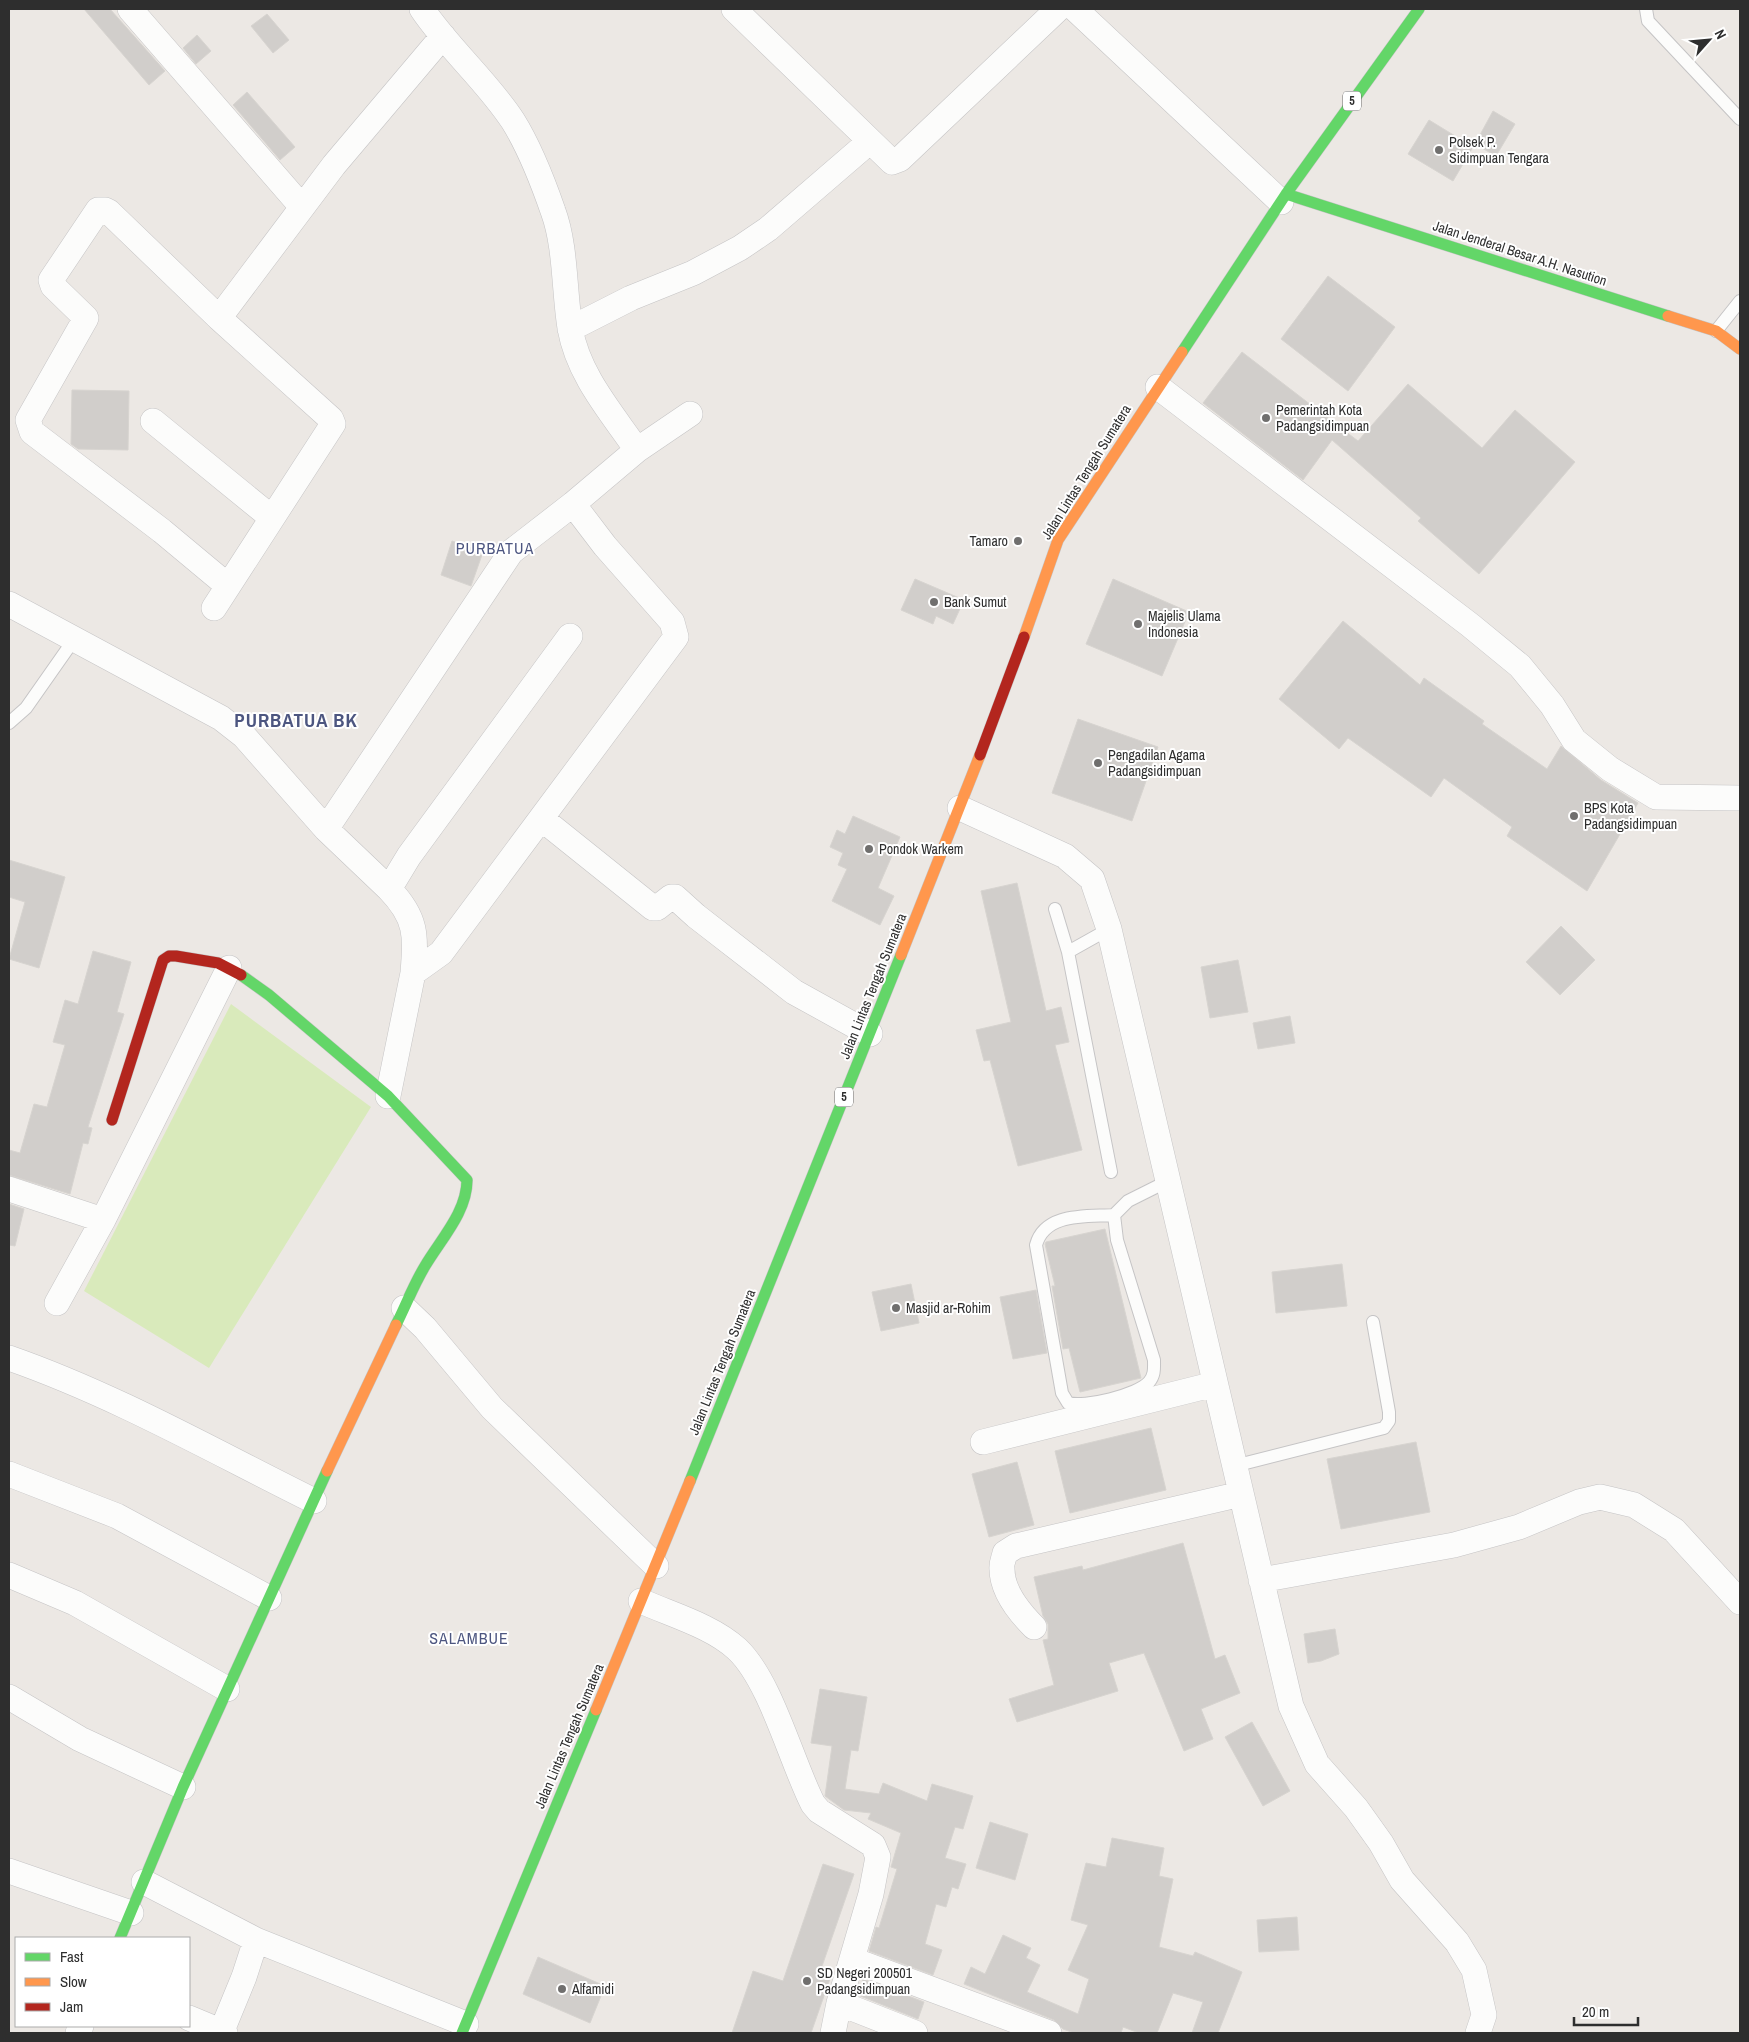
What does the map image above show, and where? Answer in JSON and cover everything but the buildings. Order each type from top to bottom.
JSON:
[{"type":"main road","name":"Jalan Lintas Tengah Sumatera","points":[[464,2028],[656,1566],[870,1034],[1010,679],[1046,569],[1058,540],[1409,12]]},
{"type":"main road","name":"Jalan Jenderal Besar A.H. Nasution","points":[[1284,198],[1716,331],[1740,349]]},
{"type":"main road","points":[[112,1120],[165,958],[176,956],[218,963],[242,975],[269,995],[388,1096],[463,1174],[468,1187],[467,1195],[447,1233],[425,1266],[404,1308],[314,1500],[183,1787],[120,1937]]},
{"type":"street","points":[[130,9],[302,207]]},
{"type":"street","points":[[422,9],[490,90],[514,122],[548,198],[558,230],[570,329],[577,356],[593,387],[637,450]]},
{"type":"street","points":[[734,9],[869,142],[889,161],[894,162],[900,159],[1058,9]]},
{"type":"street","points":[[1075,9],[1284,198]]},
{"type":"street","points":[[219,318],[302,207],[403,81],[443,36]]},
{"type":"street","points":[[570,329],[631,298],[693,273],[740,248],[768,229],[869,142]]},
{"type":"street","points":[[214,608],[272,518],[332,422],[219,318],[109,212],[98,210],[51,280],[53,286],[86,318],[28,420],[32,432],[162,532],[228,586]]},
{"type":"street","points":[[1158,387],[1470,625],[1520,666],[1552,706],[1574,740],[1610,769],[1656,797],[1740,798]]},
{"type":"street","points":[[326,828],[511,552],[573,504],[637,450],[690,414]]},
{"type":"street","points":[[153,421],[272,518]]},
{"type":"street","points":[[413,973],[441,953],[676,637],[672,622],[605,546],[573,504]]},
{"type":"street","points":[[9,604],[73,641],[228,724],[244,736],[326,828],[399,900],[413,924],[416,937],[413,973],[388,1096]]},
{"type":"street","points":[[389,889],[409,856],[570,636]]},
{"type":"street","points":[[960,808],[1065,856],[1092,879],[1109,929],[1290,1706],[1317,1764],[1356,1808],[1381,1843],[1402,1880],[1457,1942],[1474,1970],[1484,2015],[1478,2033]]},
{"type":"street","points":[[542,819],[650,907],[657,908],[669,898],[676,897],[696,916],[794,992],[870,1034]]},
{"type":"street","points":[[57,1303],[104,1220],[228,968]]},
{"type":"street","points":[[9,1189],[104,1220]]},
{"type":"street","points":[[404,1308],[426,1328],[492,1408],[656,1566]]},
{"type":"street","points":[[9,1358],[48,1371],[314,1500]]},
{"type":"street","points":[[983,1442],[1215,1384]]},
{"type":"street","points":[[9,1474],[117,1516],[269,1598]]},
{"type":"street","points":[[1034,1627],[1018,1612],[1008,1590],[1002,1568],[1005,1553],[1016,1546],[1241,1494]]},
{"type":"street","points":[[1261,1580],[1454,1544],[1520,1527],[1579,1502],[1600,1497],[1634,1505],[1674,1530],[1740,1602]]},
{"type":"street","points":[[9,1575],[75,1603],[227,1690]]},
{"type":"street","points":[[641,1602],[718,1636],[738,1650],[753,1670],[771,1705],[813,1804],[820,1811],[873,1845],[878,1857],[871,1894],[839,2003],[834,2033]]},
{"type":"street","points":[[9,1697],[80,1740],[183,1787]]},
{"type":"street","points":[[9,1871],[131,1913]]},
{"type":"street","points":[[144,1882],[256,1940],[464,2028]]},
{"type":"street","points":[[190,2018],[222,2033],[256,1940]]},
{"type":"street","points":[[853,1960],[1049,2033]]},
{"type":"street","points":[[839,2003],[915,2033]]},
{"type":"lane","points":[[1646,9],[1645,16],[1648,21],[1740,119]]},
{"type":"lane","points":[[1716,331],[1740,301]]},
{"type":"lane","points":[[9,723],[26,708],[73,641]]},
{"type":"lane","points":[[1055,909],[1068,952],[1111,1172]]},
{"type":"lane","points":[[1068,952],[1109,929]]},
{"type":"lane","points":[[1114,1215],[1117,1240],[1154,1360],[1154,1373],[1150,1381],[1136,1390],[1088,1405],[1075,1405],[1068,1403],[1062,1393],[1036,1245],[1045,1227],[1058,1220],[1114,1215],[1128,1201],[1168,1181]]},
{"type":"lane","points":[[1234,1466],[1384,1428],[1389,1421],[1389,1412],[1373,1322]]},
{"type":"green space","points":[[231,1004],[371,1107],[209,1368],[84,1291]]},
{"type":"traffic: fast","points":[[1182,352],[1286,194],[1419,9]]},
{"type":"traffic: fast","points":[[1286,194],[1668,316]]},
{"type":"traffic: fast","points":[[690,1481],[901,955]]},
{"type":"traffic: fast","points":[[241,975],[269,995],[388,1096],[467,1180],[466,1192],[458,1214],[421,1273],[396,1325]]},
{"type":"traffic: fast","points":[[120,1937],[183,1787],[327,1471]]},
{"type":"traffic: fast","points":[[462,2033],[596,1710]]},
{"type":"traffic: slow","points":[[1668,316],[1716,331],[1740,349]]},
{"type":"traffic: slow","points":[[1024,637],[1058,540],[1182,352]]},
{"type":"traffic: slow","points":[[901,955],[980,755]]},
{"type":"traffic: slow","points":[[327,1471],[396,1325]]},
{"type":"traffic: slow","points":[[596,1710],[690,1481]]},
{"type":"traffic: jam","points":[[980,755],[1024,637]]},
{"type":"traffic: jam","points":[[112,1120],[163,960],[169,956],[176,956],[218,963],[241,975]]},
{"type":"place","name":"Polsek P. Sidimpuan Tengara","points":[[1439,150]]},
{"type":"place","name":"Pemerintah Kota Padangsidimpuan","points":[[1266,418]]},
{"type":"place","name":"Tamaro","points":[[1018,541]]},
{"type":"place","name":"Bank Sumut","points":[[934,602]]},
{"type":"place","name":"Majelis Ulama Indonesia","points":[[1138,624]]},
{"type":"place","name":"Pengadilan Agama Padangsidimpuan","points":[[1098,763]]},
{"type":"place","name":"BPS Kota Padangsidimpuan","points":[[1574,816]]},
{"type":"place","name":"Pondok Warkem","points":[[869,849]]},
{"type":"place","name":"Masjid ar-Rohim","points":[[896,1308]]},
{"type":"place","name":"SD Negeri 200501 Padangsidimpuan","points":[[807,1981]]},
{"type":"place","name":"Alfamidi","points":[[562,1989]]},
{"type":"district","name":"PURBATUA","points":[[495,548]]},
{"type":"district","name":"PURBATUA BK","points":[[296,720]]},
{"type":"district","name":"SALAMBUE","points":[[469,1638]]}]
